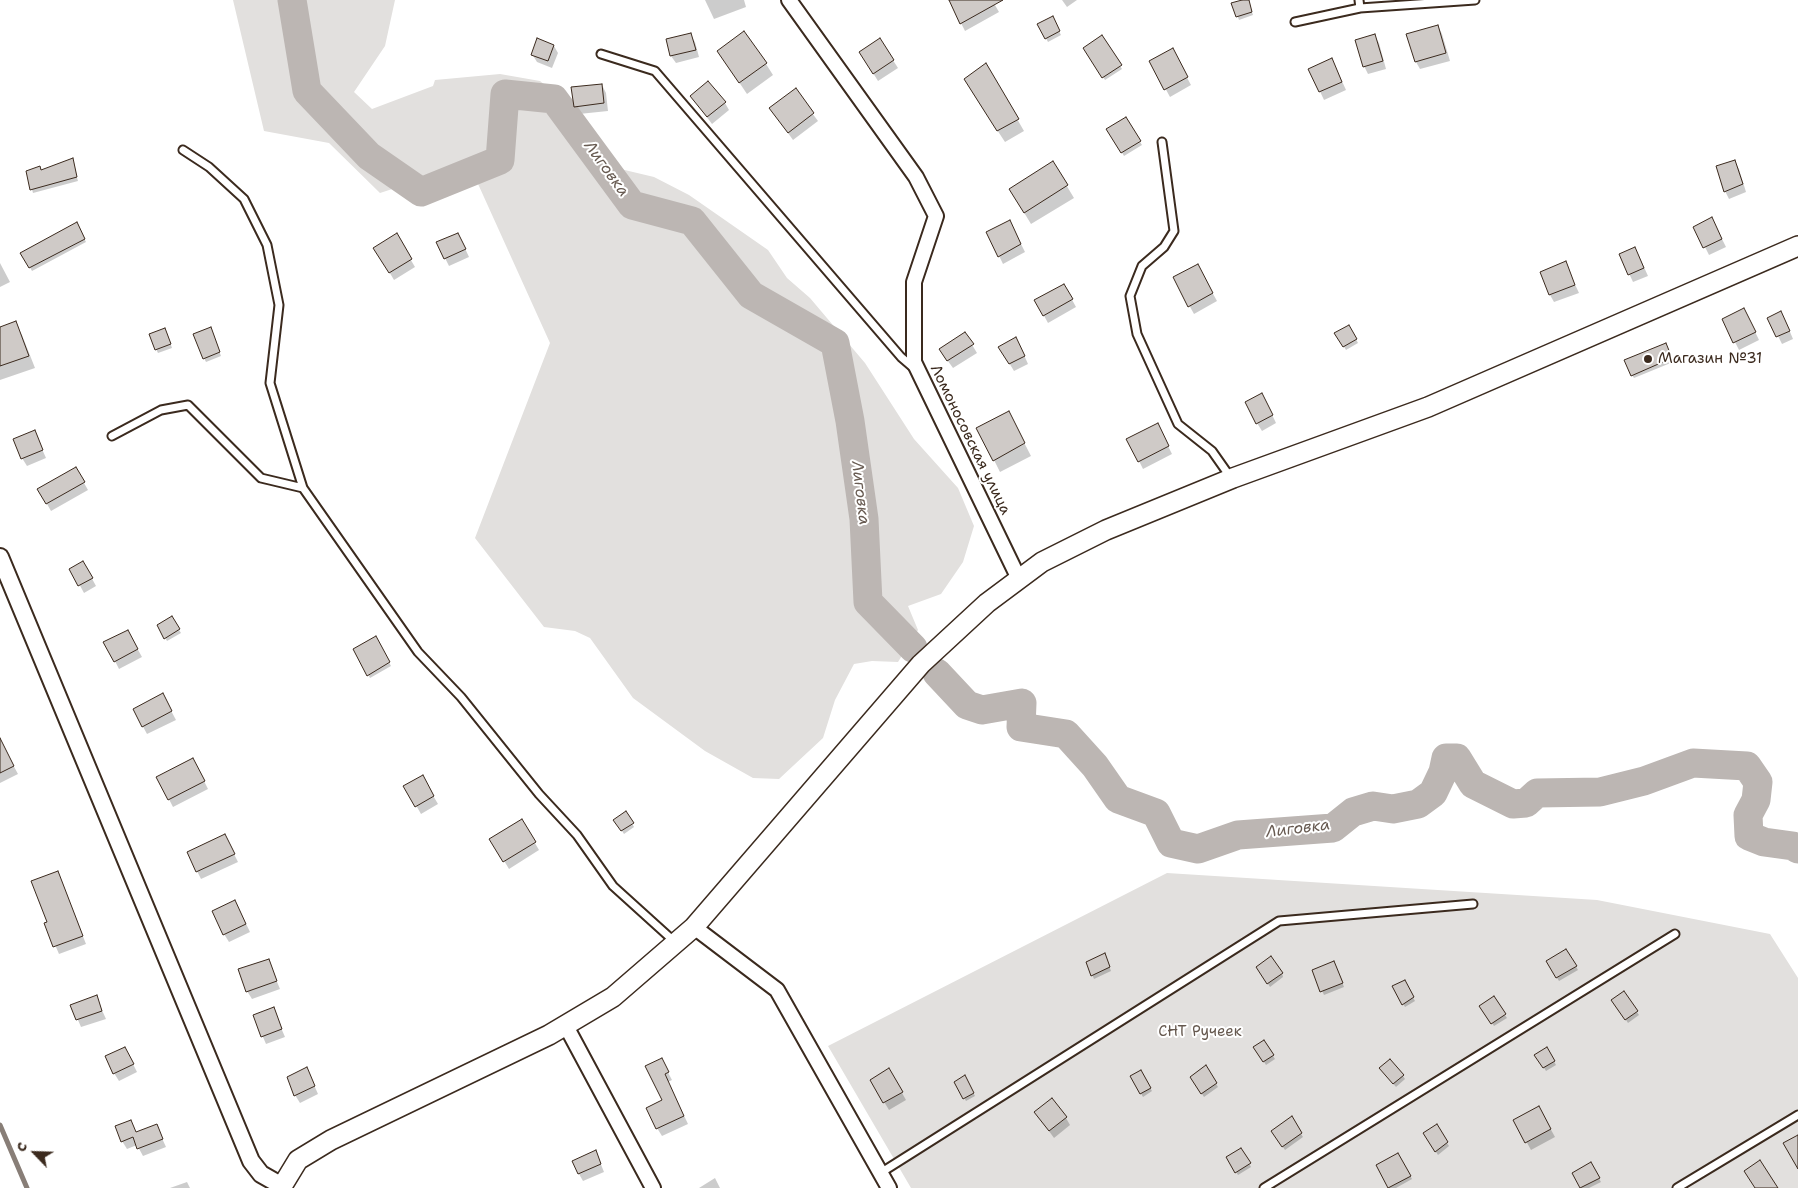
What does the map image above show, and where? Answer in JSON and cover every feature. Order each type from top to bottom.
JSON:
[{"type":"main road","points":[[282,1187],[298,1160],[330,1140],[436,1091],[566,1026],[613,997],[694,927],[921,664],[987,603],[1042,562],[1106,530],[1231,479],[1428,407],[1798,246]]},
{"type":"street","name":"Ломоносовская улица","points":[[789,0],[916,177],[936,216],[914,282],[914,362],[1019,579]]},
{"type":"street","points":[[0,557],[251,1161],[261,1174],[282,1187]]},
{"type":"street","points":[[694,927],[777,990],[890,1188]]},
{"type":"street","points":[[566,1026],[652,1188]]},
{"type":"lane","points":[[1359,0],[1360,8]]},
{"type":"lane","points":[[1295,22],[1360,8],[1475,0]]},
{"type":"lane","points":[[601,54],[655,71],[901,358],[919,372]]},
{"type":"lane","points":[[1162,142],[1174,231],[1164,247],[1142,266],[1130,296],[1137,334],[1178,424],[1212,451],[1231,479]]},
{"type":"lane","points":[[183,150],[209,167],[244,199],[267,245],[279,305],[270,382],[303,488],[418,652],[461,697],[539,794],[577,835],[613,886],[676,943]]},
{"type":"lane","points":[[112,436],[161,410],[188,405],[261,478],[303,488]]},
{"type":"lane","points":[[882,1172],[1279,921],[1473,904]]},
{"type":"lane","points":[[1264,1188],[1675,934]]},
{"type":"lane","points":[[1677,1188],[1798,1115]]},
{"type":"green space","points":[[233,0],[395,0],[385,46],[354,92],[372,109],[433,86],[435,80],[500,74],[540,81],[545,85],[572,147],[591,162],[654,177],[689,195],[768,250],[787,278],[810,298],[865,363],[914,439],[958,488],[974,526],[963,562],[941,594],[908,606],[918,630],[898,662],[872,661],[854,664],[835,700],[823,738],[779,779],[753,778],[705,751],[633,698],[590,638],[575,631],[544,627],[475,538],[550,343],[469,164],[380,193],[329,143],[264,131]]},
{"type":"green space","name":"СНТ Ручеек","points":[[1167,873],[1597,900],[1770,934],[1798,978],[1798,1188],[911,1188],[828,1046]]},
{"type":"building","points":[[949,0],[1003,0],[960,24]]},
{"type":"building","points":[[1249,0],[1252,12],[1236,17],[1231,3]]},
{"type":"building","points":[[1053,16],[1060,31],[1045,39],[1037,24]]},
{"type":"building","points":[[1438,25],[1446,53],[1415,62],[1406,34]]},
{"type":"building","points":[[744,31],[767,63],[739,83],[717,51]]},
{"type":"building","points":[[691,33],[696,50],[670,56],[666,39]]},
{"type":"building","points":[[1375,34],[1383,61],[1363,67],[1355,40]]},
{"type":"building","points":[[1102,35],[1122,65],[1102,78],[1083,48]]},
{"type":"building","points":[[537,38],[554,45],[548,61],[531,55]]},
{"type":"building","points":[[880,38],[894,60],[873,74],[859,52]]},
{"type":"building","points":[[1173,48],[1188,77],[1164,90],[1149,61]]},
{"type":"building","points":[[1332,58],[1342,82],[1319,92],[1308,69]]},
{"type":"building","points":[[986,63],[1019,119],[997,131],[964,79]]},
{"type":"building","points":[[708,81],[726,102],[707,117],[690,96]]},
{"type":"building","points":[[602,84],[604,103],[574,107],[571,87]]},
{"type":"building","points":[[796,88],[814,113],[788,133],[769,108]]},
{"type":"building","points":[[1126,117],[1141,141],[1121,153],[1106,129]]},
{"type":"building","points":[[73,158],[77,177],[30,190],[26,171],[40,166],[41,170]]},
{"type":"building","points":[[1735,160],[1743,184],[1724,192],[1716,166]]},
{"type":"building","points":[[1053,161],[1068,185],[1024,213],[1009,189]]},
{"type":"building","points":[[1712,217],[1722,239],[1703,248],[1693,227]]},
{"type":"building","points":[[1010,220],[1021,244],[998,257],[986,232]]},
{"type":"building","points":[[77,222],[85,239],[29,268],[20,253]]},
{"type":"building","points":[[397,233],[412,259],[389,273],[373,248]]},
{"type":"building","points":[[458,233],[466,249],[444,259],[436,242]]},
{"type":"building","points":[[1635,247],[1644,268],[1628,275],[1619,254]]},
{"type":"building","points":[[1566,261],[1575,285],[1549,295],[1540,272]]},
{"type":"building","points":[[1198,264],[1213,293],[1188,307],[1173,277]]},
{"type":"building","points":[[1064,284],[1073,299],[1043,316],[1034,300]]},
{"type":"building","points":[[1744,308],[1756,332],[1733,343],[1722,319]]},
{"type":"building","points":[[1781,311],[1790,331],[1776,337],[1767,318]]},
{"type":"building","points":[[16,321],[29,356],[0,366],[0,327]]},
{"type":"building","points":[[1349,325],[1357,339],[1343,347],[1334,333]]},
{"type":"building","points":[[211,327],[220,352],[203,359],[193,334]]},
{"type":"building","points":[[165,328],[171,344],[155,350],[149,334]]},
{"type":"building","points":[[965,332],[974,344],[947,361],[939,349]]},
{"type":"building","points":[[1016,337],[1025,356],[1009,364],[998,347]]},
{"type":"building","name":"Магазин №31","points":[[1666,343],[1672,358],[1631,376],[1624,360]]},
{"type":"building","points":[[1262,393],[1273,415],[1256,424],[1245,402]]},
{"type":"building","points":[[1009,411],[1025,443],[993,461],[976,428]]},
{"type":"building","points":[[1158,423],[1169,446],[1138,462],[1126,439]]},
{"type":"building","points":[[35,430],[43,450],[21,459],[13,439]]},
{"type":"building","points":[[76,467],[85,482],[46,504],[37,489]]},
{"type":"building","points":[[83,561],[93,578],[78,586],[69,569]]},
{"type":"building","points":[[172,616],[180,629],[164,639],[157,625]]},
{"type":"building","points":[[128,630],[138,649],[114,662],[103,642]]},
{"type":"building","points":[[376,636],[390,662],[367,676],[353,649]]},
{"type":"building","points":[[163,693],[172,711],[142,727],[133,709]]},
{"type":"building","points":[[0,738],[14,766],[0,773]]},
{"type":"building","points":[[193,758],[205,781],[168,800],[156,777]]},
{"type":"building","points":[[423,775],[434,796],[415,807],[403,786]]},
{"type":"building","points":[[626,811],[634,823],[621,831],[613,820]]},
{"type":"building","points":[[522,819],[536,842],[503,862],[489,839]]},
{"type":"building","points":[[225,834],[235,854],[196,872],[187,852]]},
{"type":"building","points":[[58,871],[83,936],[53,947],[44,923],[47,922],[31,881]]},
{"type":"building","points":[[235,900],[246,924],[223,935],[212,911]]},
{"type":"building","points":[[1566,949],[1577,966],[1556,978],[1546,961]]},
{"type":"building","points":[[1105,953],[1110,967],[1091,976],[1086,962]]},
{"type":"building","points":[[1271,956],[1283,973],[1267,984],[1256,967]]},
{"type":"building","points":[[269,959],[277,981],[246,992],[238,969]]},
{"type":"building","points":[[1334,961],[1343,983],[1320,992],[1312,970]]},
{"type":"building","points":[[1405,980],[1414,997],[1402,1005],[1392,986]]},
{"type":"building","points":[[1624,991],[1638,1011],[1625,1020],[1611,1000]]},
{"type":"building","points":[[97,995],[102,1011],[76,1020],[70,1005]]},
{"type":"building","points":[[1494,996],[1506,1014],[1491,1024],[1479,1006]]},
{"type":"building","points":[[274,1007],[282,1029],[261,1037],[253,1015]]},
{"type":"building","points":[[1264,1040],[1274,1055],[1263,1062],[1253,1047]]},
{"type":"building","points":[[125,1047],[134,1064],[113,1074],[105,1056]]},
{"type":"building","points":[[1547,1047],[1555,1061],[1543,1068],[1534,1055]]},
{"type":"building","points":[[662,1058],[669,1072],[665,1074],[684,1116],[656,1129],[646,1108],[662,1100],[645,1066]]},
{"type":"building","points":[[1390,1059],[1404,1075],[1393,1084],[1379,1068]]},
{"type":"building","points":[[1206,1065],[1217,1083],[1201,1094],[1190,1077]]},
{"type":"building","points":[[307,1067],[315,1086],[294,1096],[287,1077]]},
{"type":"building","points":[[889,1068],[903,1092],[883,1103],[870,1080]]},
{"type":"building","points":[[1141,1070],[1151,1088],[1140,1094],[1130,1076]]},
{"type":"building","points":[[965,1075],[974,1093],[963,1099],[954,1082]]},
{"type":"building","points":[[1052,1098],[1067,1117],[1049,1131],[1034,1112]]},
{"type":"building","points":[[1539,1106],[1551,1129],[1525,1143],[1513,1120]]},
{"type":"building","points":[[1292,1116],[1302,1133],[1282,1147],[1271,1131]]},
{"type":"building","points":[[131,1120],[136,1132],[157,1124],[163,1139],[137,1149],[133,1137],[121,1142],[115,1126]]},
{"type":"building","points":[[1437,1124],[1448,1142],[1435,1152],[1423,1133]]},
{"type":"building","points":[[1798,1135],[1798,1169],[1783,1143]]},
{"type":"building","points":[[1241,1148],[1251,1163],[1235,1173],[1226,1157]]},
{"type":"building","points":[[596,1150],[601,1164],[578,1174],[572,1161]]},
{"type":"building","points":[[1398,1153],[1411,1176],[1388,1188],[1376,1165]]},
{"type":"building","points":[[1760,1160],[1778,1188],[1755,1188],[1744,1171]]},
{"type":"building","points":[[1591,1162],[1600,1178],[1580,1188],[1572,1173]]},
{"type":"waterway","name":"Лиговка","points":[[292,0],[307,91],[369,156],[421,192],[500,160],[505,94],[554,99],[632,205],[692,221],[751,295],[835,343],[850,421],[864,519],[868,602],[913,648]]},
{"type":"waterway","name":"Лиговка","points":[[937,673],[967,705],[982,710],[1022,703],[1021,727],[1066,734],[1095,766],[1118,799],[1156,813],[1171,843],[1198,849],[1238,835],[1333,828],[1353,812],[1373,806],[1393,809],[1418,804],[1433,793],[1443,772],[1446,758],[1457,758],[1473,784],[1513,804],[1526,803],[1537,793],[1600,792],[1644,781],[1693,763],[1747,766],[1758,782],[1756,800],[1748,815],[1749,836],[1764,842],[1793,846],[1798,849]]},
{"type":"waterway","points":[[0,1125],[27,1188]]},
{"type":"place","name":"Магазин №31","points":[[1648,359]]}]
